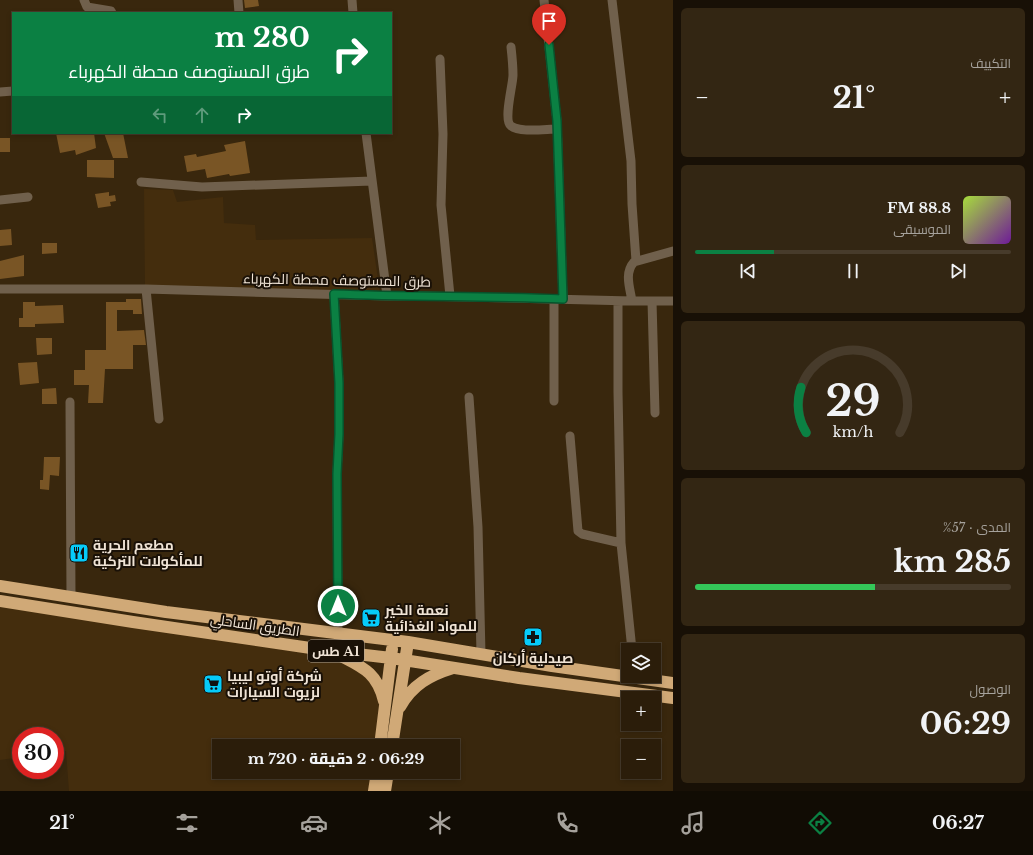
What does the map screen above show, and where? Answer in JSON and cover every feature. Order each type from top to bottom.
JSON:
[{"type":"highway","name":"الطريق الساحلي","points":[[0,586],[166,612],[408,642],[552,666],[621,675]]},
{"type":"highway","name":"الطريق الساحلي","points":[[0,601],[331,651],[391,658],[519,678],[673,698]]},
{"type":"highway","points":[[392,739],[388,679],[393,640]]},
{"type":"highway","points":[[382,739],[405,660],[408,642]]},
{"type":"highway","points":[[331,651],[359,665],[375,678],[391,712]]},
{"type":"highway","points":[[391,712],[421,682],[442,671],[455,667]]},
{"type":"highway","name":"الطريق الساحلي","points":[[661,681],[673,683]]},
{"type":"highway","points":[[374,791],[376,779]]},
{"type":"highway","points":[[385,791],[387,779]]},
{"type":"street","points":[[84,0],[87,8],[112,12]]},
{"type":"street","points":[[238,0],[239,12]]},
{"type":"street","points":[[352,0],[353,12]]},
{"type":"street","points":[[544,0],[557,129],[558,299],[554,401]]},
{"type":"street","points":[[612,0],[631,161],[636,261]]},
{"type":"street","points":[[512,47],[513,76],[509,102],[509,125],[520,130],[557,129]]},
{"type":"street","points":[[440,59],[443,134],[441,205],[450,296]]},
{"type":"street","points":[[0,92],[12,91]]},
{"type":"street","points":[[366,134],[387,296]]},
{"type":"street","points":[[141,182],[202,187],[372,181]]},
{"type":"street","points":[[0,200],[28,197]]},
{"type":"street","points":[[632,301],[628,273],[630,266],[636,261],[673,251]]},
{"type":"street","name":"طرق المستوصف محطة الكهرباء","points":[[0,289],[146,289],[199,292],[673,301]]},
{"type":"street","points":[[146,289],[159,419]]},
{"type":"street","points":[[334,294],[339,398],[337,474],[338,634]]},
{"type":"street","points":[[618,301],[621,543],[631,643]]},
{"type":"street","points":[[652,301],[655,413]]},
{"type":"street","points":[[469,397],[479,541],[481,654]]},
{"type":"street","points":[[70,402],[71,597]]},
{"type":"street","points":[[570,436],[578,531],[582,534],[621,543]]},
{"type":"shaded area","points":[[144,189],[173,190],[177,202],[223,197],[224,223],[255,225],[256,240],[372,238],[381,300],[145,288]]},
{"type":"shaded area","points":[[0,601],[343,658],[381,690],[380,739],[212,739],[212,779],[376,779],[374,791],[69,791],[66,751],[64,751],[64,727],[12,727],[12,758],[0,760]]},
{"type":"building","points":[[244,0],[258,0],[259,6],[245,8]]},
{"type":"building","points":[[56,134],[94,134],[96,148],[76,155],[75,150],[60,153]]},
{"type":"building","points":[[104,134],[123,134],[128,158],[113,158]]},
{"type":"building","points":[[0,138],[10,138],[10,152],[0,152]]},
{"type":"building","points":[[245,141],[250,173],[230,176],[229,174],[207,178],[205,169],[187,172],[184,156],[196,154],[197,157],[226,151],[224,145]]},
{"type":"building","points":[[87,160],[114,160],[114,178],[87,177]]},
{"type":"building","points":[[109,192],[109,196],[115,195],[116,201],[110,202],[111,206],[98,208],[95,194]]},
{"type":"building","points":[[11,229],[12,245],[0,246],[0,230]]},
{"type":"building","points":[[42,243],[57,243],[57,253],[42,254]]},
{"type":"building","points":[[24,255],[24,276],[0,279],[0,261]]},
{"type":"building","points":[[126,299],[141,299],[142,314],[133,314],[133,310],[117,310],[117,331],[144,330],[146,345],[133,345],[133,369],[105,369],[103,403],[88,403],[89,385],[74,385],[74,370],[85,370],[85,350],[106,350],[106,302],[126,302]]},
{"type":"building","points":[[23,302],[35,302],[35,306],[63,305],[64,323],[35,324],[35,327],[19,327],[19,318],[23,318]]},
{"type":"building","points":[[36,338],[52,338],[52,354],[37,355]]},
{"type":"building","points":[[37,362],[39,383],[20,385],[18,363]]},
{"type":"building","points":[[56,388],[57,404],[42,404],[42,389]]},
{"type":"building","points":[[44,457],[60,457],[59,476],[50,475],[49,490],[40,489],[40,480],[43,480]]},
{"type":"place","name":"مطعم الحرية للمأكولات التركية","points":[[79,553]]},
{"type":"place","name":"نعمة الخير للمواد الغذائية","points":[[371,618]]},
{"type":"place","name":"صيدلية أركان","points":[[533,637]]},
{"type":"place","name":"شركة أوتو ليبيا لزيوت السيارات","points":[[213,684]]},
{"type":"route","points":[[338,606],[337,474],[339,383],[334,294],[563,299],[557,121],[549,45]]}]
